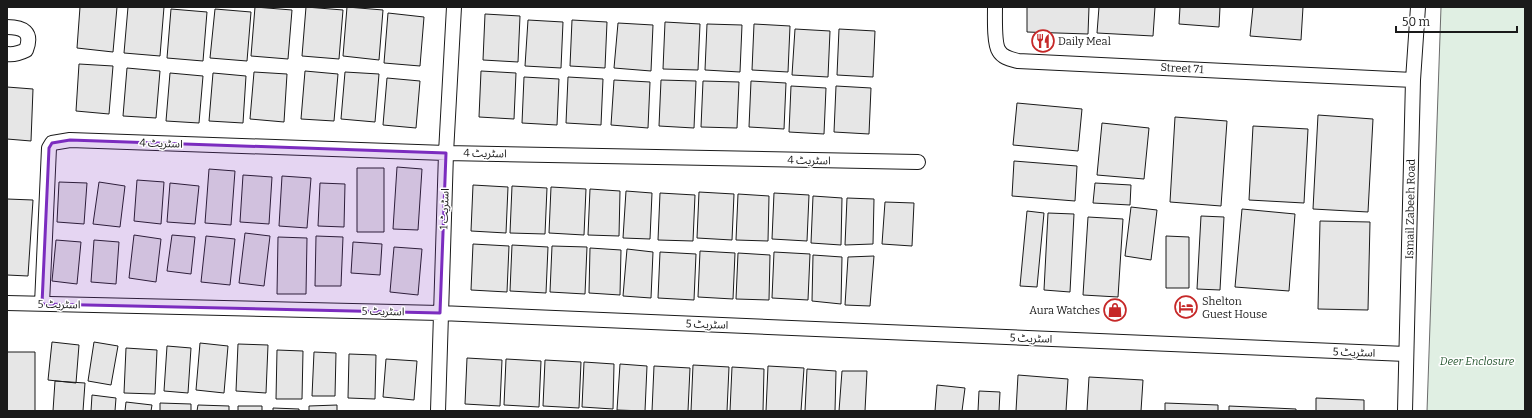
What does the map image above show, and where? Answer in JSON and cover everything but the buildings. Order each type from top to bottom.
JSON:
[{"type":"street","name":"اسٹریٹ 1","points":[[438,411],[446,152],[454,7]]},
{"type":"street","name":"Street 71","points":[[995,7],[998,51],[1006,58],[1018,61],[1413,80]]},
{"type":"street","name":"Ismail Zabeeh Road","points":[[1405,411],[1413,80],[1418,7]]},
{"type":"street","points":[[7,27],[22,28],[27,33],[28,39],[26,50],[20,53],[7,54]]},
{"type":"street","name":"اسٹریٹ 4","points":[[42,304],[49,148],[52,143],[70,140],[446,152],[918,162]]},
{"type":"street","name":"اسٹریٹ 5","points":[[7,303],[440,313],[1406,354]]},
{"type":"highlighted area","points":[[70,140],[446,153],[440,313],[42,304],[49,148],[52,143]]},
{"type":"green space","name":"Deer Enclosure","points":[[1441,7],[1525,7],[1525,411],[1427,411]]},
{"type":"place","name":"Daily Meal","points":[[1043,41]]},
{"type":"place","name":"Shelton Guest House","points":[[1186,307]]},
{"type":"place","name":"Aura Watches","points":[[1115,310]]}]
